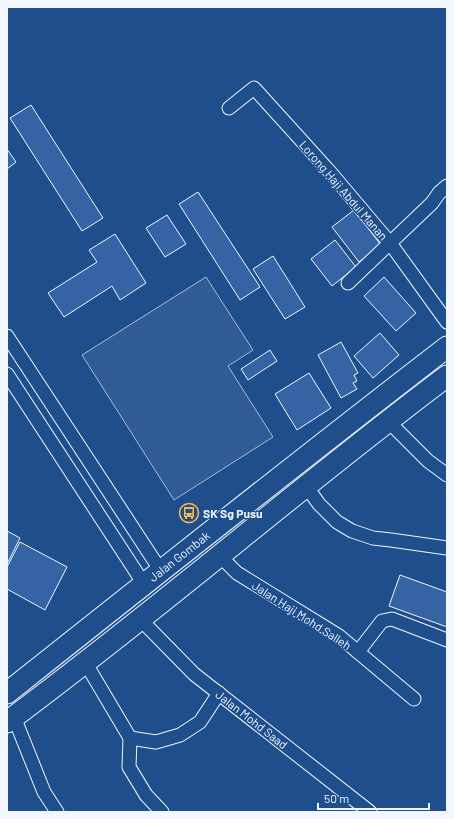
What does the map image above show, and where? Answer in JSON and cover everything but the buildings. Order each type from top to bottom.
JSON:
[{"type":"main road","name":"Jalan Gombak","points":[[7,694],[304,457],[447,347]]},
{"type":"main road","name":"Jalan Gombak","points":[[10,719],[140,619],[388,421],[447,376]]},
{"type":"street","name":"Lorong Haji Abdul Manan","points":[[229,108],[254,88],[330,172],[390,243],[447,322]]},
{"type":"street","points":[[348,283],[432,203],[439,193],[447,186]]},
{"type":"street","points":[[7,336],[161,571]]},
{"type":"street","points":[[7,374],[144,584]]},
{"type":"street","points":[[388,421],[428,461],[447,476]]},
{"type":"street","points":[[306,486],[319,504],[337,522],[352,531],[373,538],[447,548]]},
{"type":"street","name":"Jalan Haji Mohd Salleh","points":[[219,555],[237,573],[339,636],[358,652],[382,621],[392,619],[447,640]]},
{"type":"street","name":"Jalan Mohd Saad","points":[[140,619],[194,674],[370,812]]},
{"type":"street","points":[[358,652],[414,699]]},
{"type":"street","points":[[85,662],[130,738],[129,767],[146,795],[162,812]]},
{"type":"street","points":[[130,738],[156,742],[180,735],[200,722],[219,693]]},
{"type":"street","points":[[10,719],[44,792],[57,812]]},
{"type":"shaded area","points":[[206,277],[253,350],[228,366],[273,437],[174,500],[82,355]]},
{"type":"place","name":"SK Sg Pusu","points":[[189,513]]}]
